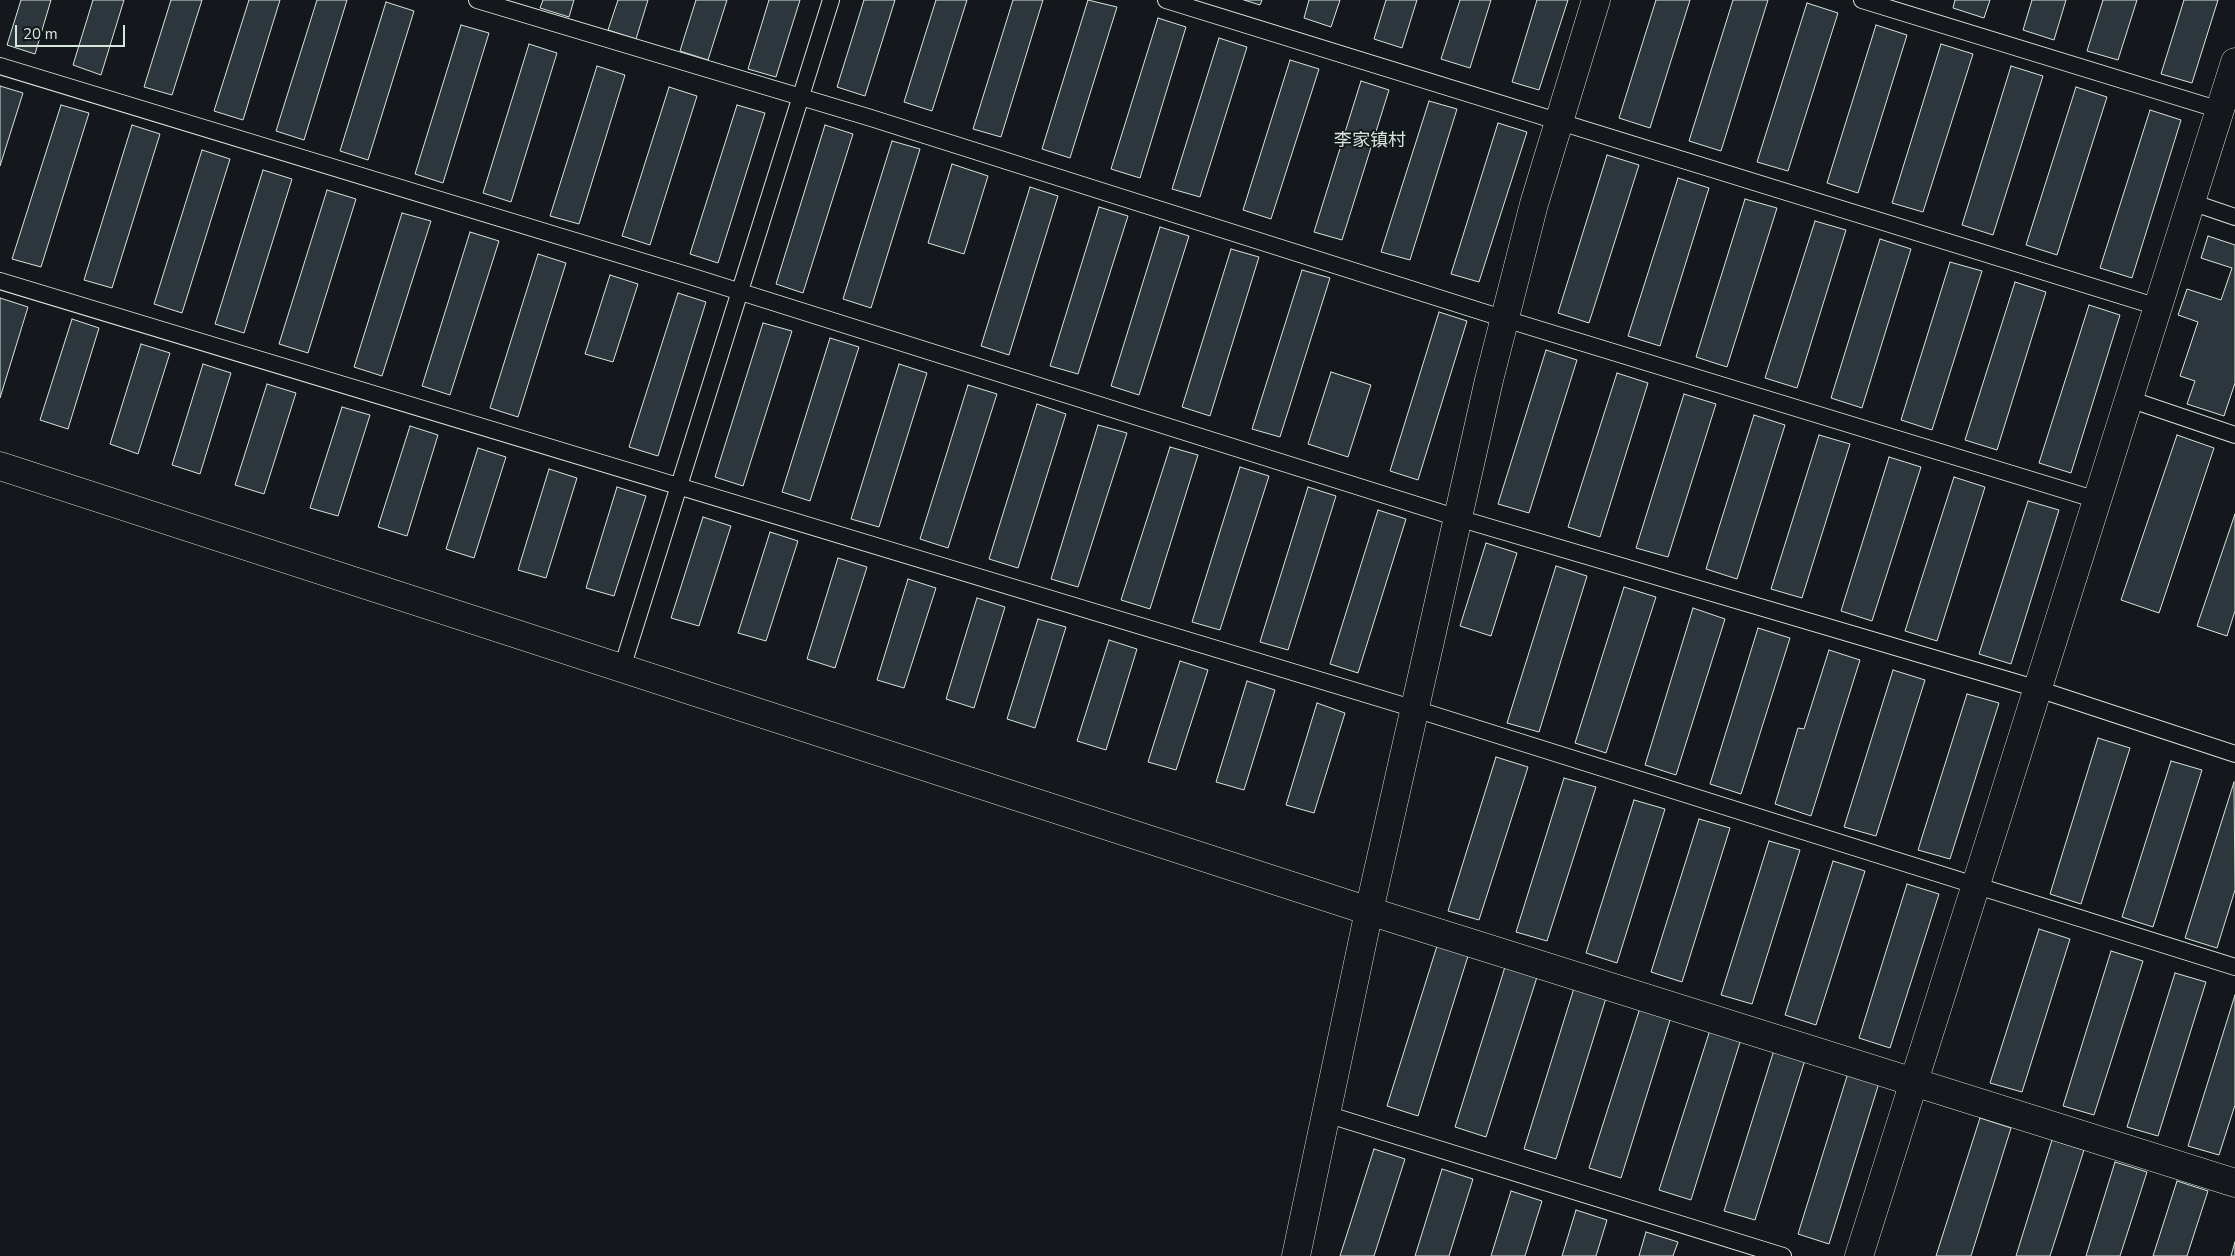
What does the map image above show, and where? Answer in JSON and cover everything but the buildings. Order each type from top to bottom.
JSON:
[{"type":"street","points":[[1296,1256],[1369,910],[1505,319],[1534,204],[1596,0]]},
{"type":"street","points":[[1859,1256],[2235,62]]},
{"type":"street","points":[[0,466],[1369,910],[2235,1183]]},
{"type":"lane","points":[[477,0],[801,97],[1505,319],[2097,500]]},
{"type":"lane","points":[[622,668],[832,0]]},
{"type":"lane","points":[[1166,0],[2158,307]]},
{"type":"lane","points":[[1862,0],[2220,110]]},
{"type":"lane","points":[[0,66],[740,292],[1458,518],[2038,689],[2235,754]]},
{"type":"lane","points":[[2191,202],[2235,217]]},
{"type":"lane","points":[[0,281],[1415,709],[2235,967]]},
{"type":"lane","points":[[2129,399],[2235,434]]},
{"type":"lane","points":[[1326,1114],[1783,1256]]},
{"type":"district","name":"李家镇村","points":[[1370,142]]}]
